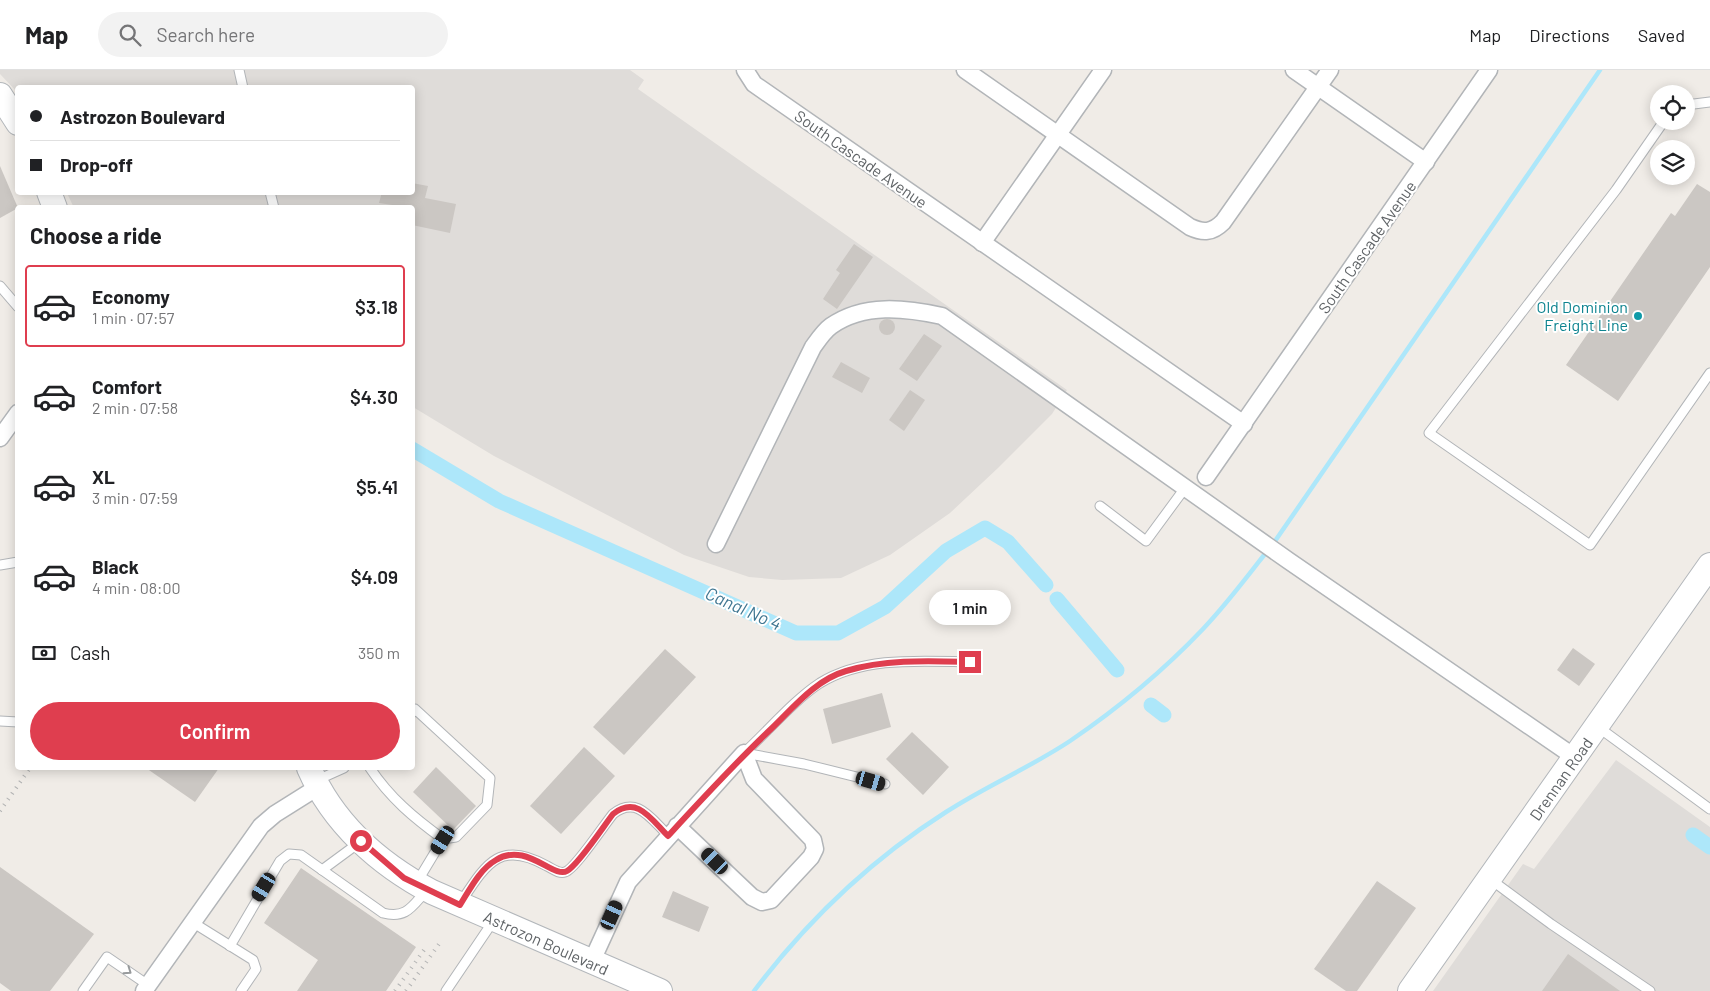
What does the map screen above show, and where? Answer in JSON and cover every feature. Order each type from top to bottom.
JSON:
[{"type":"main road","points":[[0,95],[15,118]]},
{"type":"main road","name":"Drennan Road","points":[[1410,991],[1576,758],[1710,565]]},
{"type":"main road","name":"Astrozon Boulevard","points":[[314,778],[334,812],[361,841],[389,865],[421,887],[660,991]]},
{"type":"street","name":"South Cascade Avenue","points":[[745,70],[754,84],[1244,424]]},
{"type":"street","points":[[965,70],[1190,228],[1200,232],[1209,232],[1216,229],[1223,222],[1330,70]]},
{"type":"street","points":[[982,243],[1103,70]]},
{"type":"street","points":[[1294,70],[1426,162]]},
{"type":"street","name":"South Cascade Avenue","points":[[1206,477],[1490,70]]},
{"type":"street","points":[[716,544],[813,346],[830,327],[863,312],[907,309],[942,316],[1289,561],[1576,758]]},
{"type":"street","points":[[0,438],[15,418]]},
{"type":"street","points":[[592,963],[628,882],[673,831],[744,753],[754,779],[813,840],[815,848],[812,857],[771,900],[762,902],[752,897],[673,831]]},
{"type":"street","points":[[146,988],[262,826],[314,778]]},
{"type":"lane","points":[[239,70],[242,85]]},
{"type":"lane","points":[[1695,104],[1710,102]]},
{"type":"lane","points":[[1658,130],[1616,190],[1429,433],[1590,544],[1710,373]]},
{"type":"lane","points":[[0,286],[15,303]]},
{"type":"lane","points":[[1100,506],[1146,541],[1185,488]]},
{"type":"lane","points":[[0,566],[15,563]]},
{"type":"lane","points":[[744,753],[809,693],[820,684],[844,671],[872,665],[918,661],[970,662]]},
{"type":"lane","points":[[415,710],[490,778],[487,805],[456,837],[443,840]]},
{"type":"lane","points":[[0,720],[15,722]]},
{"type":"lane","points":[[1598,726],[1710,810]]},
{"type":"lane","points":[[744,753],[804,764],[885,784]]},
{"type":"lane","points":[[314,778],[338,770]]},
{"type":"lane","points":[[371,770],[406,812],[443,840]]},
{"type":"lane","points":[[460,905],[482,872],[494,860],[507,854],[529,856],[560,873],[566,872],[575,865],[613,814],[621,808],[630,805],[639,808],[673,831]]},
{"type":"lane","points":[[230,946],[280,861],[289,854],[300,855],[383,913],[396,916],[405,912],[421,887],[443,840]]},
{"type":"lane","points":[[322,870],[361,841]]},
{"type":"lane","points":[[1490,878],[1551,924],[1650,991]]},
{"type":"lane","points":[[446,991],[494,920]]},
{"type":"lane","points":[[192,922],[253,960],[256,969],[241,991]]},
{"type":"lane","points":[[1547,932],[1551,924]]},
{"type":"lane","points":[[83,991],[107,957],[146,988]]},
{"type":"shaded area","points":[[0,70],[630,70],[644,80],[638,89],[1067,390],[1052,414],[950,513],[890,555],[841,578],[782,580],[749,577],[684,555],[494,456],[415,408],[415,205],[73,205],[68,195],[415,195],[415,85],[15,85],[15,90],[0,74]]},
{"type":"shaded area","points":[[1616,760],[1710,827],[1710,991],[1433,991],[1523,864],[1534,869]]},
{"type":"building","points":[[0,166],[17,205],[15,205],[15,210],[0,218]]},
{"type":"building","points":[[415,184],[428,186],[425,198],[456,204],[450,233],[415,226],[415,205],[379,203],[381,195],[415,195]]},
{"type":"building","name":"Old Dominion Freight Line","points":[[1697,184],[1710,192],[1710,267],[1618,401],[1566,365],[1671,213],[1675,216]]},
{"type":"building","points":[[854,244],[873,257],[837,309],[823,299],[840,273],[836,270]]},
{"type":"building","points":[[887,319],[893,321],[895,327],[893,333],[887,335],[881,333],[879,327],[881,321]]},
{"type":"building","points":[[924,334],[942,346],[917,381],[899,369]]},
{"type":"building","points":[[841,362],[870,378],[862,393],[832,377]]},
{"type":"building","points":[[910,390],[925,400],[904,431],[889,420]]},
{"type":"building","points":[[1573,648],[1595,664],[1579,686],[1557,670]]},
{"type":"building","points":[[665,649],[696,677],[624,755],[593,727]]},
{"type":"building","points":[[882,693],[891,727],[832,744],[823,709]]},
{"type":"building","points":[[912,732],[949,767],[923,795],[886,759]]},
{"type":"building","points":[[584,747],[615,776],[561,834],[530,806]]},
{"type":"building","points":[[436,767],[476,806],[453,830],[413,792]]},
{"type":"building","points":[[149,770],[218,770],[195,802]]},
{"type":"building","points":[[0,867],[94,934],[50,991],[11,991],[0,983]]},
{"type":"building","points":[[301,868],[416,947],[386,991],[297,991],[318,960],[264,923]]},
{"type":"building","points":[[1377,881],[1416,908],[1357,991],[1346,991],[1314,969]]},
{"type":"building","points":[[673,891],[709,907],[699,932],[662,917]]},
{"type":"building","points":[[1568,954],[1620,991],[1542,991]]},
{"type":"waterway","points":[[1273,544],[1600,70]]},
{"type":"waterway","name":"Canal No 4","points":[[415,451],[499,501],[796,633],[838,633],[885,607],[946,551],[985,528],[1008,542],[1046,585]]},
{"type":"waterway","points":[[754,991],[774,965],[819,916],[842,893],[892,850],[946,812],[1070,741],[1140,688],[1212,620],[1268,550]]},
{"type":"waterway","name":"Canal No 4","points":[[1057,599],[1117,670]]},
{"type":"waterway","name":"Canal No 4","points":[[1151,705],[1164,715]]},
{"type":"waterway","name":"Canal No 4","points":[[1693,835],[1710,847]]},
{"type":"railway","points":[[0,811],[29,770]]},
{"type":"railway","points":[[406,991],[439,944]]},
{"type":"railway","points":[[395,991],[424,950]]},
{"type":"place","name":"Old Dominion Freight Line","points":[[1638,316]]},
{"type":"route","points":[[361,841],[404,878],[460,905],[482,872],[494,860],[507,854],[529,856],[560,873],[566,872],[575,865],[613,814],[621,808],[630,805],[639,808],[668,836],[744,753],[803,697],[820,684],[844,671],[872,665],[918,661],[970,662]]}]
